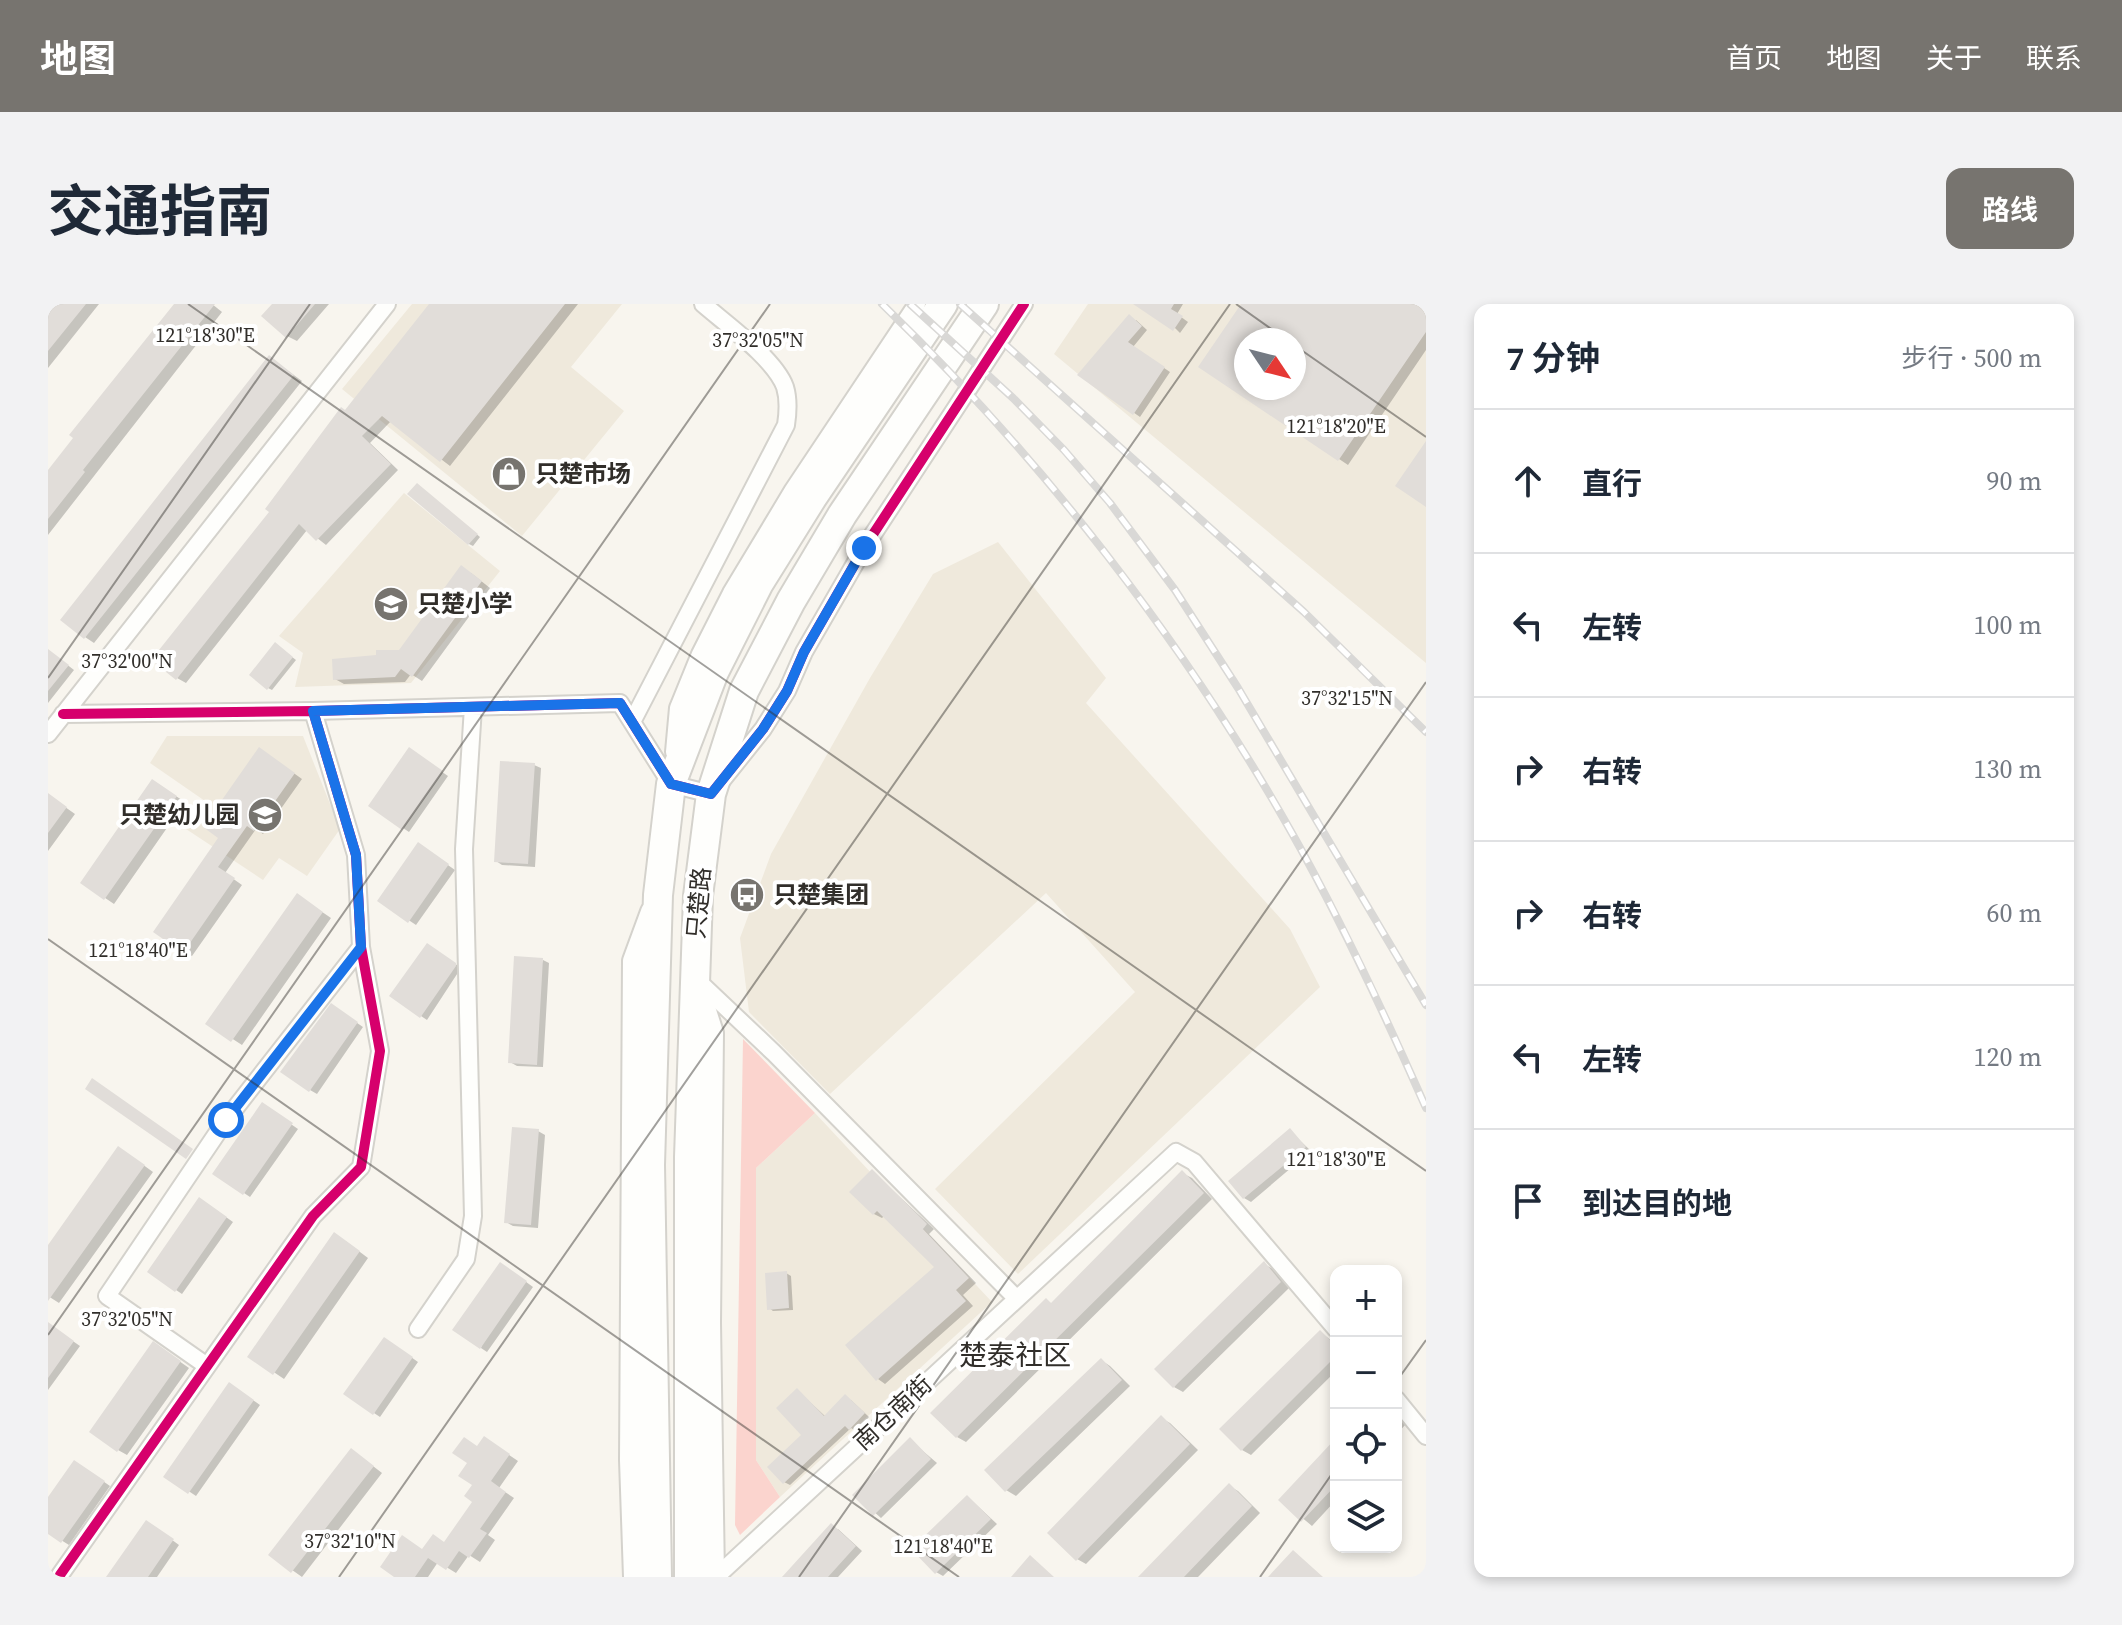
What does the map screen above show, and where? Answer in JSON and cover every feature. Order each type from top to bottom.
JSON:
[{"type":"highway","name":"只楚路","points":[[657,1577],[650,1165],[658,895],[671,784],[714,672],[759,583],[812,498],[943,304]]},
{"type":"highway","name":"只楚路","points":[[689,1577],[689,1157],[694,977],[698,896],[711,794],[744,691],[791,601],[842,515],[984,304]]},
{"type":"main road","points":[[635,1577],[631,1460],[634,961],[658,895]]},
{"type":"main road","points":[[694,977],[712,1033],[709,1323],[714,1577]]},
{"type":"street","points":[[48,734],[387,304]]},
{"type":"street","points":[[632,722],[786,425],[789,405],[784,383],[766,360],[703,304]]},
{"type":"street","points":[[671,784],[678,708],[700,654],[731,593],[793,490],[917,304]]},
{"type":"street","points":[[63,714],[620,703],[671,784],[711,794],[763,729],[787,691],[804,652],[864,548],[1024,304]]},
{"type":"street","points":[[418,1329],[466,1259],[473,1216],[464,849],[473,707]]},
{"type":"street","points":[[60,1575],[313,1216],[361,1167],[380,1051],[361,947],[356,855],[313,711]]},
{"type":"street","points":[[207,1366],[107,1296],[226,1120],[361,947]]},
{"type":"street","points":[[694,977],[774,1053],[1017,1299]]},
{"type":"street","name":"南仓南街","points":[[714,1577],[1176,1152],[1194,1162],[1330,1322]]},
{"type":"street","points":[[1402,1406],[1426,1436]]},
{"type":"shaded area","name":"只楚市场","points":[[412,304],[622,304],[571,367],[624,411],[522,536],[342,389]]},
{"type":"shaded area","points":[[1088,304],[1426,304],[1426,663],[1054,354]]},
{"type":"shaded area","name":"只楚小学","points":[[404,493],[500,571],[411,683],[295,687],[303,653],[279,636]]},
{"type":"shaded area","points":[[998,542],[1106,678],[1086,703],[1290,929],[1320,987],[1018,1274],[935,1189],[1135,992],[1046,893],[830,1094],[749,1012],[740,938],[771,854],[870,678],[933,574]]},
{"type":"shaded area","name":"只楚幼儿园","points":[[167,736],[303,736],[340,829],[307,876],[279,858],[263,880],[186,829],[205,801],[150,763]]},
{"type":"shaded area","points":[[743,1039],[815,1113],[756,1168],[756,1460],[780,1497],[740,1535],[735,1525]]},
{"type":"shaded area","points":[[815,1113],[992,1302],[780,1497],[756,1460],[756,1168]]},
{"type":"building","points":[[48,304],[86,304],[48,351]]},
{"type":"building","points":[[174,304],[215,304],[83,470],[85,472],[48,519],[48,470],[73,438],[69,435]]},
{"type":"building","points":[[272,304],[315,304],[286,338],[261,316]]},
{"type":"building","points":[[429,304],[565,304],[440,462],[382,416],[362,436],[391,464],[316,541],[299,524],[176,680],[151,660],[269,512],[265,509],[341,407],[345,410]]},
{"type":"building","points":[[1133,304],[1174,304],[1171,309],[1183,316],[1173,331]]},
{"type":"building","points":[[1241,304],[1426,304],[1426,332],[1338,461],[1247,400],[1306,400],[1306,328],[1234,328],[1234,391],[1198,367]]},
{"type":"building","points":[[1129,314],[1142,326],[1128,342],[1165,367],[1133,415],[1077,375]]},
{"type":"building","points":[[269,355],[294,375],[84,639],[60,620]]},
{"type":"building","points":[[1426,441],[1426,507],[1395,486]]},
{"type":"building","points":[[417,483],[478,534],[468,545],[407,494]]},
{"type":"building","points":[[461,565],[482,581],[412,677],[401,669],[395,677],[333,680],[332,659],[376,655],[376,650],[399,650]]},
{"type":"building","points":[[275,642],[293,657],[267,690],[249,675]]},
{"type":"building","points":[[48,649],[69,665],[48,691]]},
{"type":"building","points":[[259,747],[295,773],[254,831],[247,826],[218,867],[235,878],[183,953],[153,932],[218,838],[203,827]]},
{"type":"building","points":[[409,747],[443,771],[402,830],[368,806]]},
{"type":"building","points":[[500,761],[535,763],[528,864],[494,862]]},
{"type":"building","points":[[152,779],[177,796],[104,900],[80,883]]},
{"type":"building","points":[[48,793],[67,807],[48,833]]},
{"type":"building","points":[[418,842],[449,864],[408,923],[377,901]]},
{"type":"building","points":[[297,893],[323,912],[231,1042],[205,1024]]},
{"type":"building","points":[[427,943],[456,966],[420,1018],[389,996]]},
{"type":"building","points":[[514,956],[543,958],[537,1065],[508,1063]]},
{"type":"building","points":[[331,1003],[358,1022],[309,1092],[280,1072]]},
{"type":"building","points":[[92,1078],[193,1149],[186,1159],[85,1089]]},
{"type":"building","points":[[262,1102],[293,1123],[243,1195],[212,1174]]},
{"type":"building","points":[[512,1127],[539,1129],[531,1225],[504,1223]]},
{"type":"building","points":[[1290,1128],[1306,1147],[1243,1199],[1228,1181]]},
{"type":"building","points":[[118,1146],[145,1165],[48,1301],[48,1245]]},
{"type":"building","points":[[872,1169],[927,1224],[923,1229],[969,1278],[956,1290],[966,1301],[876,1381],[845,1345],[934,1267],[877,1211],[873,1215],[849,1192]]},
{"type":"building","points":[[1182,1170],[1204,1193],[956,1438],[930,1413],[1046,1298],[1051,1303]]},
{"type":"building","points":[[199,1197],[227,1217],[175,1292],[147,1272]]},
{"type":"building","points":[[334,1232],[360,1251],[273,1375],[247,1357]]},
{"type":"building","points":[[1264,1261],[1281,1282],[1173,1388],[1154,1369]]},
{"type":"building","points":[[500,1262],[527,1281],[480,1349],[452,1330]]},
{"type":"building","points":[[787,1271],[789,1308],[767,1310],[765,1273]]},
{"type":"building","points":[[48,1322],[74,1341],[48,1378]]},
{"type":"building","points":[[1320,1330],[1330,1340],[1330,1362],[1241,1451],[1219,1429]]},
{"type":"building","points":[[384,1337],[413,1357],[373,1415],[343,1394]]},
{"type":"building","points":[[153,1341],[181,1361],[117,1452],[89,1432]]},
{"type":"building","points":[[1101,1358],[1122,1380],[1005,1492],[984,1470]]},
{"type":"building","points":[[229,1382],[254,1400],[188,1494],[163,1477]]},
{"type":"building","points":[[797,1388],[824,1416],[845,1394],[865,1413],[849,1430],[845,1426],[783,1484],[767,1467],[801,1435],[776,1408]]},
{"type":"building","points":[[1161,1415],[1190,1444],[1076,1561],[1047,1533]]},
{"type":"building","points":[[484,1436],[510,1454],[491,1481],[506,1492],[480,1529],[487,1533],[469,1558],[459,1551],[446,1570],[428,1558],[415,1577],[394,1577],[380,1567],[402,1535],[422,1549],[433,1534],[444,1542],[472,1502],[464,1496],[472,1485],[458,1476],[467,1463],[452,1453],[464,1437],[477,1446]]},
{"type":"building","points":[[910,1437],[931,1459],[873,1516],[852,1495]]},
{"type":"building","points":[[1330,1444],[1330,1491],[1301,1522],[1278,1500]]},
{"type":"building","points":[[351,1448],[374,1466],[291,1573],[268,1555]]},
{"type":"building","points":[[74,1460],[105,1481],[61,1543],[48,1534],[48,1497]]},
{"type":"building","points":[[1229,1483],[1252,1506],[1184,1577],[1138,1577]]},
{"type":"building","points":[[967,1495],[991,1519],[935,1574],[911,1549]]},
{"type":"building","points":[[146,1520],[174,1539],[148,1577],[106,1577]]},
{"type":"building","points":[[831,1523],[856,1546],[828,1577],[782,1577]]},
{"type":"building","points":[[1293,1550],[1323,1577],[1268,1577]]},
{"type":"building","points":[[1030,1555],[1054,1577],[1011,1577]]},
{"type":"railway","points":[[882,304],[941,363],[1054,489],[1107,555],[1205,692],[1251,763],[1311,868],[1363,970],[1426,1108]]},
{"type":"railway","points":[[910,304],[1013,398],[1064,450],[1110,503],[1175,590],[1238,688],[1426,1005]]},
{"type":"railway","points":[[960,304],[1304,612],[1426,732]]},
{"type":"cycle path","points":[[63,714],[620,703],[671,784],[711,794],[763,729],[787,691],[804,652],[864,548],[1024,304]]},
{"type":"cycle path","points":[[60,1575],[313,1216],[361,1167],[380,1051],[361,947],[356,855],[313,711]]},
{"type":"place","name":"只楚市场","points":[[509,474]]},
{"type":"place","name":"只楚小学","points":[[391,604]]},
{"type":"place","name":"只楚幼儿园","points":[[265,815]]},
{"type":"place","name":"只楚集团","points":[[747,895]]},
{"type":"district","name":"楚泰社区","points":[[1015,1355]]},
{"type":"route","points":[[226,1120],[361,947],[356,855],[313,711],[620,703],[671,784],[711,794],[738,763],[787,691],[804,652],[864,548]]}]
